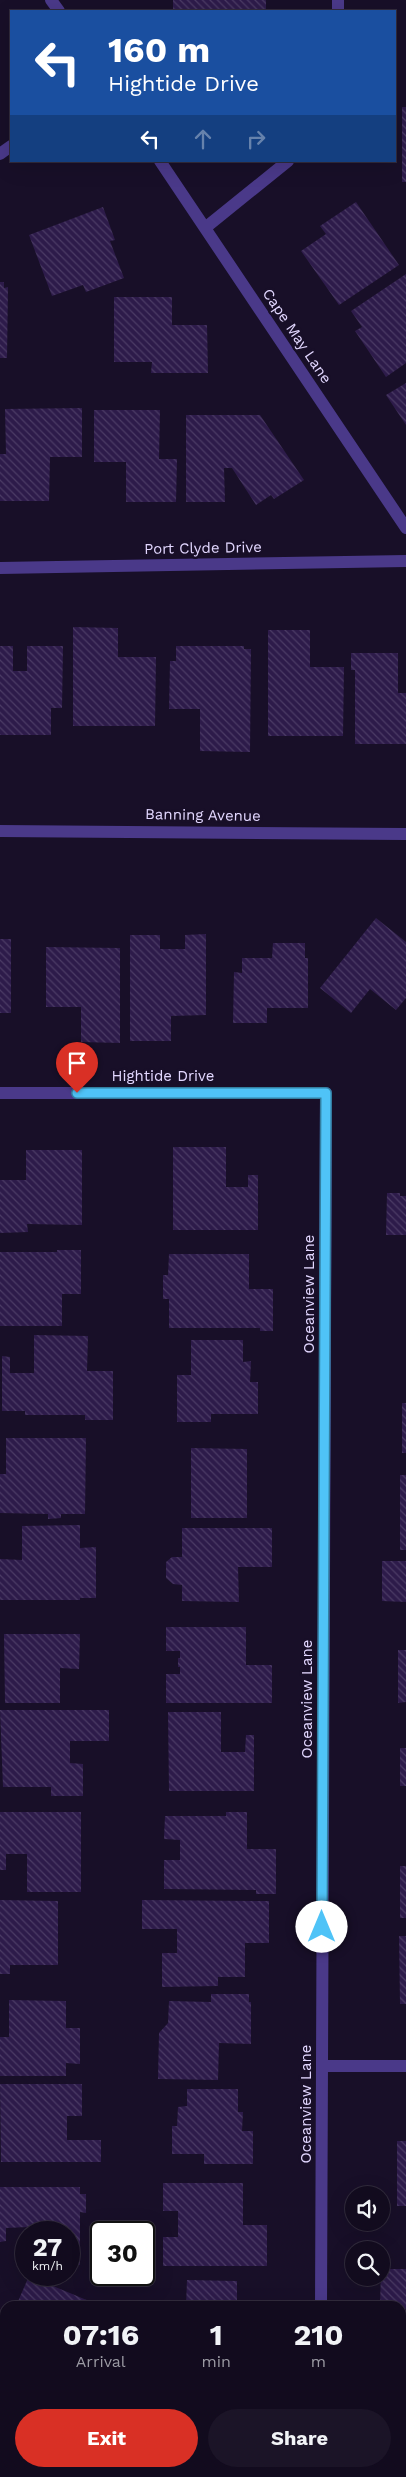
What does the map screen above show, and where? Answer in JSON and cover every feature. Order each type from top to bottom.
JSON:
[{"type":"street","name":"Cape May Lane","points":[[161,162],[406,528]]},
{"type":"street","points":[[205,228],[287,162]]},
{"type":"street","name":"Port Clyde Drive","points":[[0,568],[406,561]]},
{"type":"street","name":"Banning Avenue","points":[[0,831],[406,834]]},
{"type":"street","name":"Hightide Drive","points":[[0,1093],[326,1093]]},
{"type":"street","name":"Oceanview Lane","points":[[322,2301],[326,1093]]},
{"type":"street","points":[[322,2066],[406,2066]]},
{"type":"building","points":[[173,0],[266,0],[266,10],[173,10]]},
{"type":"building","points":[[402,107],[406,107],[406,182],[402,182]]},
{"type":"building","points":[[356,202],[399,265],[339,305],[301,251],[326,234],[320,226]]},
{"type":"building","points":[[103,207],[115,240],[110,241],[124,278],[86,292],[83,285],[52,296],[29,235]]},
{"type":"building","points":[[406,274],[406,363],[386,377],[355,331],[362,327],[351,311]]},
{"type":"building","points":[[0,282],[4,282],[4,288],[8,287],[7,358],[0,358]]},
{"type":"building","points":[[114,297],[172,297],[172,325],[207,325],[208,373],[151,373],[152,362],[114,362]]},
{"type":"building","points":[[406,383],[406,425],[386,395]]},
{"type":"building","points":[[82,408],[82,457],[50,457],[49,501],[0,501],[0,454],[6,454],[5,409]]},
{"type":"building","points":[[94,410],[160,410],[159,459],[177,459],[176,502],[126,502],[126,462],[94,462]]},
{"type":"building","points":[[186,415],[260,415],[304,480],[274,499],[271,495],[256,505],[232,468],[224,468],[225,502],[186,502]]},
{"type":"building","points":[[73,627],[118,628],[118,657],[156,657],[155,726],[73,726]]},
{"type":"building","points":[[268,630],[310,630],[310,667],[344,667],[343,736],[268,736]]},
{"type":"building","points":[[0,646],[13,646],[13,671],[27,671],[27,646],[63,646],[62,708],[51,708],[51,735],[0,735]]},
{"type":"building","points":[[176,646],[244,646],[244,649],[251,649],[250,752],[200,751],[200,709],[169,709],[170,661],[176,661]]},
{"type":"building","points":[[351,653],[398,653],[398,693],[406,693],[406,744],[355,744],[355,670],[351,670]]},
{"type":"building","points":[[376,918],[406,942],[406,998],[396,1010],[370,989],[351,1013],[320,988]]},
{"type":"building","points":[[206,934],[206,1015],[171,1016],[171,1041],[130,1041],[130,935],[160,935],[160,949],[185,949],[185,935]]},
{"type":"building","points":[[0,939],[11,939],[11,1013],[0,1013]]},
{"type":"building","points":[[273,943],[305,943],[305,958],[308,958],[308,1008],[267,1008],[267,1023],[233,1023],[234,972],[242,973],[242,958],[272,958]]},
{"type":"building","points":[[46,947],[120,948],[120,1043],[81,1042],[81,1007],[46,1007]]},
{"type":"building","points":[[173,1147],[226,1147],[226,1187],[248,1187],[248,1175],[258,1175],[258,1230],[173,1230]]},
{"type":"building","points":[[26,1150],[82,1150],[82,1225],[27,1224],[28,1232],[0,1233],[0,1180],[26,1180]]},
{"type":"building","points":[[387,1193],[400,1193],[400,1196],[406,1196],[406,1235],[386,1235]]},
{"type":"building","points":[[57,1250],[81,1250],[81,1294],[62,1294],[62,1326],[0,1326],[0,1252],[57,1252]]},
{"type":"building","points":[[169,1254],[249,1254],[249,1289],[273,1289],[273,1331],[260,1331],[260,1328],[169,1328],[169,1299],[163,1299],[163,1275],[168,1275]]},
{"type":"building","points":[[34,1335],[88,1336],[87,1371],[113,1371],[113,1420],[85,1420],[85,1415],[25,1415],[25,1411],[2,1411],[2,1356],[10,1357],[10,1373],[34,1373]]},
{"type":"building","points":[[191,1340],[243,1340],[243,1362],[251,1361],[250,1382],[258,1382],[258,1414],[211,1414],[211,1422],[177,1422],[177,1375],[191,1375]]},
{"type":"building","points":[[402,1403],[406,1403],[406,1453],[402,1453]]},
{"type":"building","points":[[6,1438],[86,1438],[85,1514],[61,1514],[61,1518],[48,1519],[48,1514],[0,1513],[0,1474],[6,1474]]},
{"type":"building","points":[[191,1448],[247,1449],[247,1518],[191,1518]]},
{"type":"building","points":[[400,1475],[406,1475],[406,1550],[400,1550]]},
{"type":"building","points":[[80,1525],[80,1548],[96,1547],[96,1598],[80,1598],[80,1600],[0,1600],[0,1559],[22,1560],[22,1526]]},
{"type":"building","points":[[182,1528],[272,1528],[272,1567],[238,1567],[239,1602],[182,1601],[182,1585],[173,1584],[166,1578],[166,1562],[172,1557],[182,1557]]},
{"type":"building","points":[[382,1561],[406,1561],[406,1602],[382,1601]]},
{"type":"building","points":[[166,1627],[246,1627],[246,1665],[272,1665],[272,1703],[166,1703],[166,1674],[180,1674],[178,1658],[180,1658],[180,1651],[166,1651]]},
{"type":"building","points":[[4,1634],[80,1634],[79,1669],[60,1668],[60,1703],[5,1703]]},
{"type":"building","points":[[398,1650],[406,1650],[406,1702],[398,1703]]},
{"type":"building","points":[[0,1710],[109,1710],[109,1741],[70,1741],[70,1763],[83,1764],[83,1796],[51,1796],[51,1787],[3,1787]]},
{"type":"building","points":[[168,1712],[221,1712],[221,1752],[245,1752],[246,1735],[254,1735],[254,1791],[169,1791]]},
{"type":"building","points":[[400,1748],[406,1748],[406,1786],[400,1786]]},
{"type":"building","points":[[0,1812],[81,1812],[81,1892],[27,1892],[27,1854],[6,1854],[6,1870],[0,1870]]},
{"type":"building","points":[[226,1812],[247,1812],[247,1849],[276,1849],[276,1894],[256,1894],[256,1890],[164,1889],[164,1860],[180,1860],[180,1840],[164,1839],[165,1816],[226,1816]]},
{"type":"building","points":[[400,1866],[406,1866],[406,1918],[400,1918]]},
{"type":"building","points":[[0,1900],[58,1901],[58,1965],[10,1965],[10,1974],[0,1974]]},
{"type":"building","points":[[142,1900],[269,1901],[269,1943],[245,1943],[245,1977],[218,1977],[218,1986],[162,1987],[162,1953],[177,1953],[177,1929],[142,1929]]},
{"type":"building","points":[[399,1936],[406,1936],[406,2004],[400,2004]]},
{"type":"building","points":[[211,1994],[249,1994],[249,2002],[251,2002],[251,2044],[219,2043],[218,2080],[158,2079],[159,2033],[168,2023],[169,2001],[211,2002]]},
{"type":"building","points":[[9,2000],[66,2001],[66,2028],[80,2028],[80,2064],[66,2063],[66,2076],[0,2076],[0,2037],[9,2037]]},
{"type":"building","points":[[0,2084],[82,2084],[82,2116],[67,2116],[67,2140],[101,2140],[101,2162],[1,2162]]},
{"type":"building","points":[[187,2089],[238,2089],[238,2112],[243,2112],[242,2131],[253,2131],[253,2164],[204,2164],[204,2154],[172,2154],[172,2126],[177,2126],[178,2107],[187,2106]]},
{"type":"building","points":[[397,2141],[406,2141],[406,2206],[397,2206]]},
{"type":"building","points":[[163,2183],[243,2183],[243,2225],[267,2225],[267,2266],[163,2266],[163,2237],[178,2237],[178,2211],[163,2211]]},
{"type":"building","points":[[0,2187],[80,2187],[80,2194],[86,2194],[86,2213],[80,2212],[80,2221],[15,2221],[15,2228],[6,2228],[6,2241],[0,2242]]},
{"type":"building","points":[[390,2269],[406,2269],[406,2301],[380,2301],[381,2286],[390,2286]]},
{"type":"building","points":[[187,2280],[237,2281],[237,2301],[186,2301]]},
{"type":"building","points":[[25,2286],[53,2286],[89,2301],[18,2301]]},
{"type":"route","points":[[77,1093],[326,1093],[322,1927]]}]
